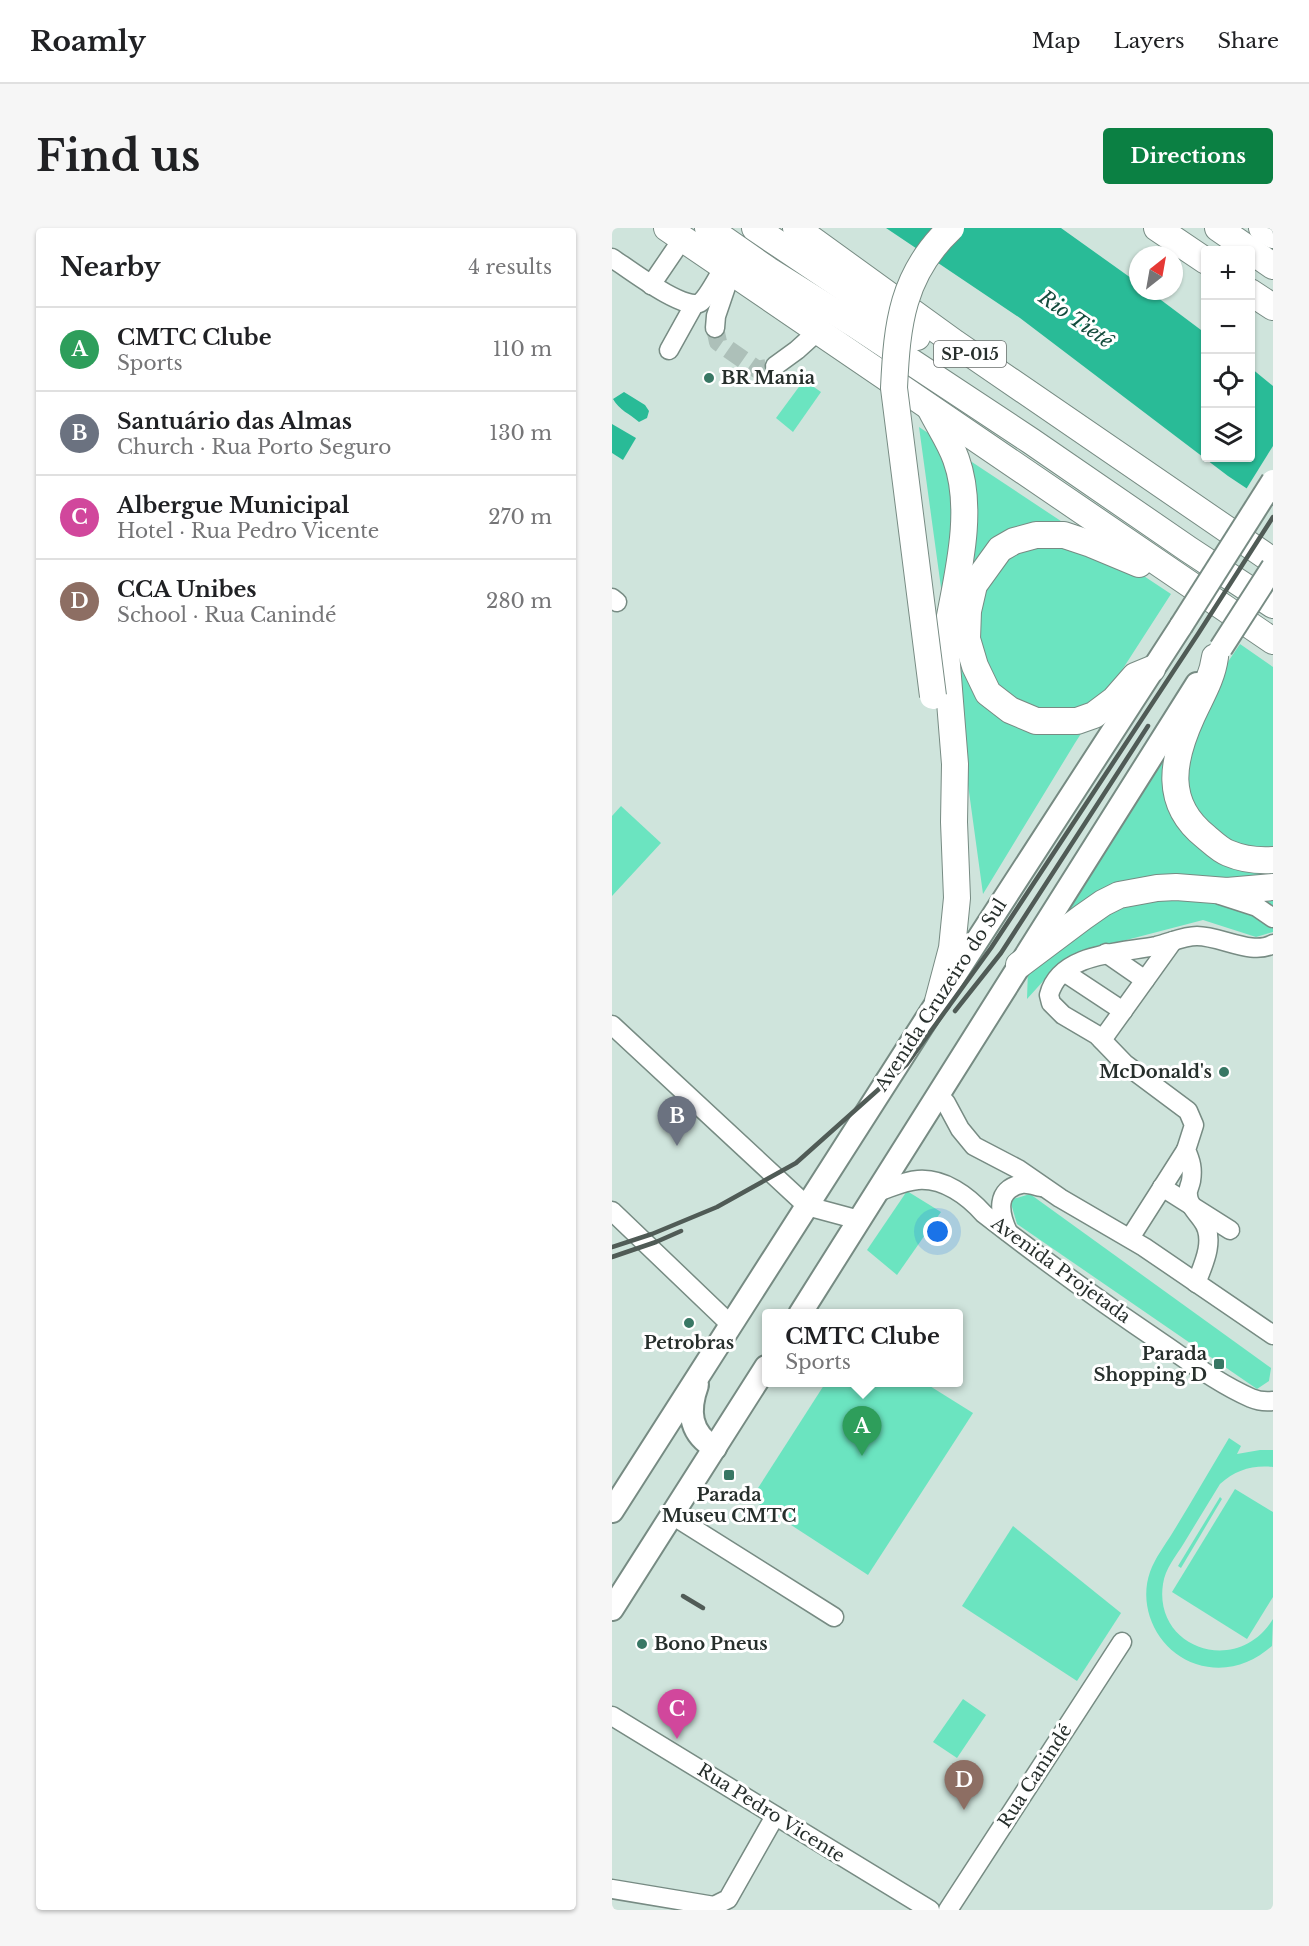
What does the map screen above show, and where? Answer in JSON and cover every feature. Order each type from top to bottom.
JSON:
[{"type":"highway","points":[[708,228],[768,270],[855,324],[1031,441],[1273,605]]},
{"type":"highway","points":[[755,228],[789,237]]},
{"type":"highway","points":[[951,228],[935,243],[915,273],[901,311],[896,346],[894,388],[933,696],[954,822]]},
{"type":"highway","points":[[1157,228],[1201,258]]},
{"type":"highway","points":[[1218,228],[1273,266]]},
{"type":"highway","points":[[1262,228],[1273,235]]},
{"type":"highway","points":[[675,233],[1273,641]]},
{"type":"highway","name":"SP-015","points":[[789,237],[955,343],[1273,561]]},
{"type":"highway","points":[[1255,295],[1273,307]]},
{"type":"highway","points":[[929,407],[956,459],[962,482],[963,498],[962,549],[946,638],[955,764],[954,822],[957,898],[952,948],[938,1001]]},
{"type":"highway","points":[[1152,669],[1135,676],[1114,700],[1094,715],[1071,722],[1036,721],[1010,710],[988,693],[975,666],[968,639],[968,611],[974,585],[1000,549],[1014,541],[1036,535],[1064,535],[1160,573],[1171,573]]},
{"type":"highway","points":[[1218,652],[1213,672],[1191,718],[1177,755],[1174,781],[1179,804],[1198,831],[1226,853],[1258,861],[1273,860]]},
{"type":"highway","points":[[1019,965],[1083,917],[1119,895],[1157,888],[1227,891],[1273,887]]},
{"type":"main road","name":"Avenida Cruzeiro do Sul","points":[[614,1501],[699,1375],[1273,481]]},
{"type":"main road","points":[[803,1309],[1273,567]]},
{"type":"main road","points":[[612,1609],[762,1373]]},
{"type":"main road","points":[[699,1375],[691,1407],[692,1418],[699,1434],[715,1448]]},
{"type":"street","points":[[651,285],[675,233]]},
{"type":"street","points":[[612,258],[651,285],[694,305],[701,302],[728,269]]},
{"type":"street","points":[[715,328],[728,269]]},
{"type":"street","points":[[669,350],[694,305]]},
{"type":"street","points":[[775,366],[818,331]]},
{"type":"street","points":[[1201,889],[1257,907],[1273,918]]},
{"type":"street","points":[[1130,1238],[1186,1150],[1194,1125],[1188,1111],[1125,1065],[1090,1030],[1051,1003],[1050,988],[1069,968],[1106,953],[1154,946],[1196,936],[1222,939],[1249,948],[1266,948],[1273,944]]},
{"type":"street","points":[[1102,1040],[1173,941]]},
{"type":"street","points":[[1106,953],[1145,980]]},
{"type":"street","points":[[1064,972],[1123,1011]]},
{"type":"street","points":[[612,1025],[807,1206],[860,1220]]},
{"type":"street","points":[[938,1094],[946,1103],[960,1129],[974,1146],[1018,1169],[1043,1188],[1130,1238],[1273,1335]]},
{"type":"street","points":[[1186,1150],[1191,1160],[1192,1173],[1187,1193],[1191,1204],[1205,1224],[1208,1245],[1205,1261],[1196,1283]]},
{"type":"street","name":"Avenida Projetada","points":[[877,1192],[916,1180],[934,1180],[971,1200],[1008,1233],[1105,1304],[1213,1377],[1253,1399],[1273,1401]]},
{"type":"street","points":[[1008,1233],[1000,1211],[1001,1199],[1008,1191],[1023,1183],[1043,1188]]},
{"type":"street","points":[[1162,1187],[1230,1230]]},
{"type":"street","points":[[612,1211],[731,1325]]},
{"type":"street","points":[[672,1515],[834,1617]]},
{"type":"street","name":"Rua Canindé","points":[[948,1910],[1122,1642]]},
{"type":"street","name":"Rua Pedro Vicente","points":[[612,1716],[930,1910]]},
{"type":"street","points":[[612,1889],[689,1903],[718,1905],[728,1899],[775,1816]]},
{"type":"shaded area","points":[[804,380],[821,392],[793,432],[776,418]]},
{"type":"shaded area","points":[[919,427],[1171,594],[1075,743],[983,894]]},
{"type":"shaded area","points":[[1240,644],[1273,667],[1273,932],[1256,937],[1203,920],[1111,944],[1084,953],[1055,968],[1027,999],[1028,969],[1159,764]]},
{"type":"shaded area","points":[[621,806],[661,843],[612,896],[612,816]]},
{"type":"shaded area","points":[[907,1191],[941,1212],[897,1275],[867,1250]]},
{"type":"shaded area","points":[[1030,1194],[1271,1368],[1269,1381],[1257,1389],[1017,1224],[1010,1200]]},
{"type":"shaded area","points":[[823,1387],[931,1387],[973,1413],[868,1575],[751,1499]]},
{"type":"shaded area","points":[[1229,1438],[1241,1446],[1237,1454],[1273,1450],[1273,1467],[1245,1470],[1232,1475],[1220,1484],[1171,1563],[1163,1584],[1163,1607],[1171,1625],[1184,1639],[1201,1648],[1220,1651],[1240,1647],[1258,1637],[1273,1619],[1272,1646],[1264,1653],[1236,1666],[1217,1668],[1196,1664],[1171,1650],[1154,1627],[1146,1600],[1150,1572],[1157,1557]]},
{"type":"shaded area","points":[[1235,1489],[1273,1512],[1273,1597],[1247,1639],[1172,1592]]},
{"type":"shaded area","points":[[1220,1497],[1222,1499],[1181,1568],[1178,1566]]},
{"type":"shaded area","points":[[1013,1526],[1121,1613],[1077,1681],[962,1606]]},
{"type":"shaded area","points":[[963,1699],[986,1715],[957,1758],[933,1742]]},
{"type":"water","name":"Rio Tietê","points":[[886,228],[1061,228],[1129,277],[1129,300],[1161,300],[1201,330],[1201,455],[1020,318]]},
{"type":"water","points":[[1255,371],[1273,386],[1273,506],[1210,462],[1255,462]]},
{"type":"water","points":[[624,392],[645,405],[649,411],[647,418],[639,422],[618,406],[613,399]]},
{"type":"water","points":[[612,424],[636,438],[623,460],[612,453]]},
{"type":"pier","points":[[1273,446],[1273,509],[1245,491]]},
{"type":"tunnel","points":[[715,328],[718,342],[758,370],[775,366]]},
{"type":"railway","points":[[612,1247],[652,1234],[717,1207],[796,1163],[907,1064],[991,948],[1273,517]]},
{"type":"railway","points":[[955,1011],[1001,953],[1148,726]]},
{"type":"railway","points":[[612,1257],[681,1231]]},
{"type":"railway","points":[[683,1596],[703,1608]]},
{"type":"place","name":"BR Mania","points":[[709,378]]},
{"type":"place","name":"McDonald's","points":[[1224,1072]]},
{"type":"place","name":"Santuário das Almas","points":[[677,1146]]},
{"type":"place","name":"Petrobras","points":[[689,1323]]},
{"type":"place","name":"Parada Shopping D","points":[[1219,1364]]},
{"type":"place","name":"CMTC Clube","points":[[862,1456]]},
{"type":"place","name":"Parada Museu CMTC","points":[[729,1475]]},
{"type":"place","name":"Bono Pneus","points":[[642,1644]]},
{"type":"place","name":"Albergue Municipal","points":[[677,1739]]},
{"type":"place","name":"CCA Unibes","points":[[964,1810]]}]
